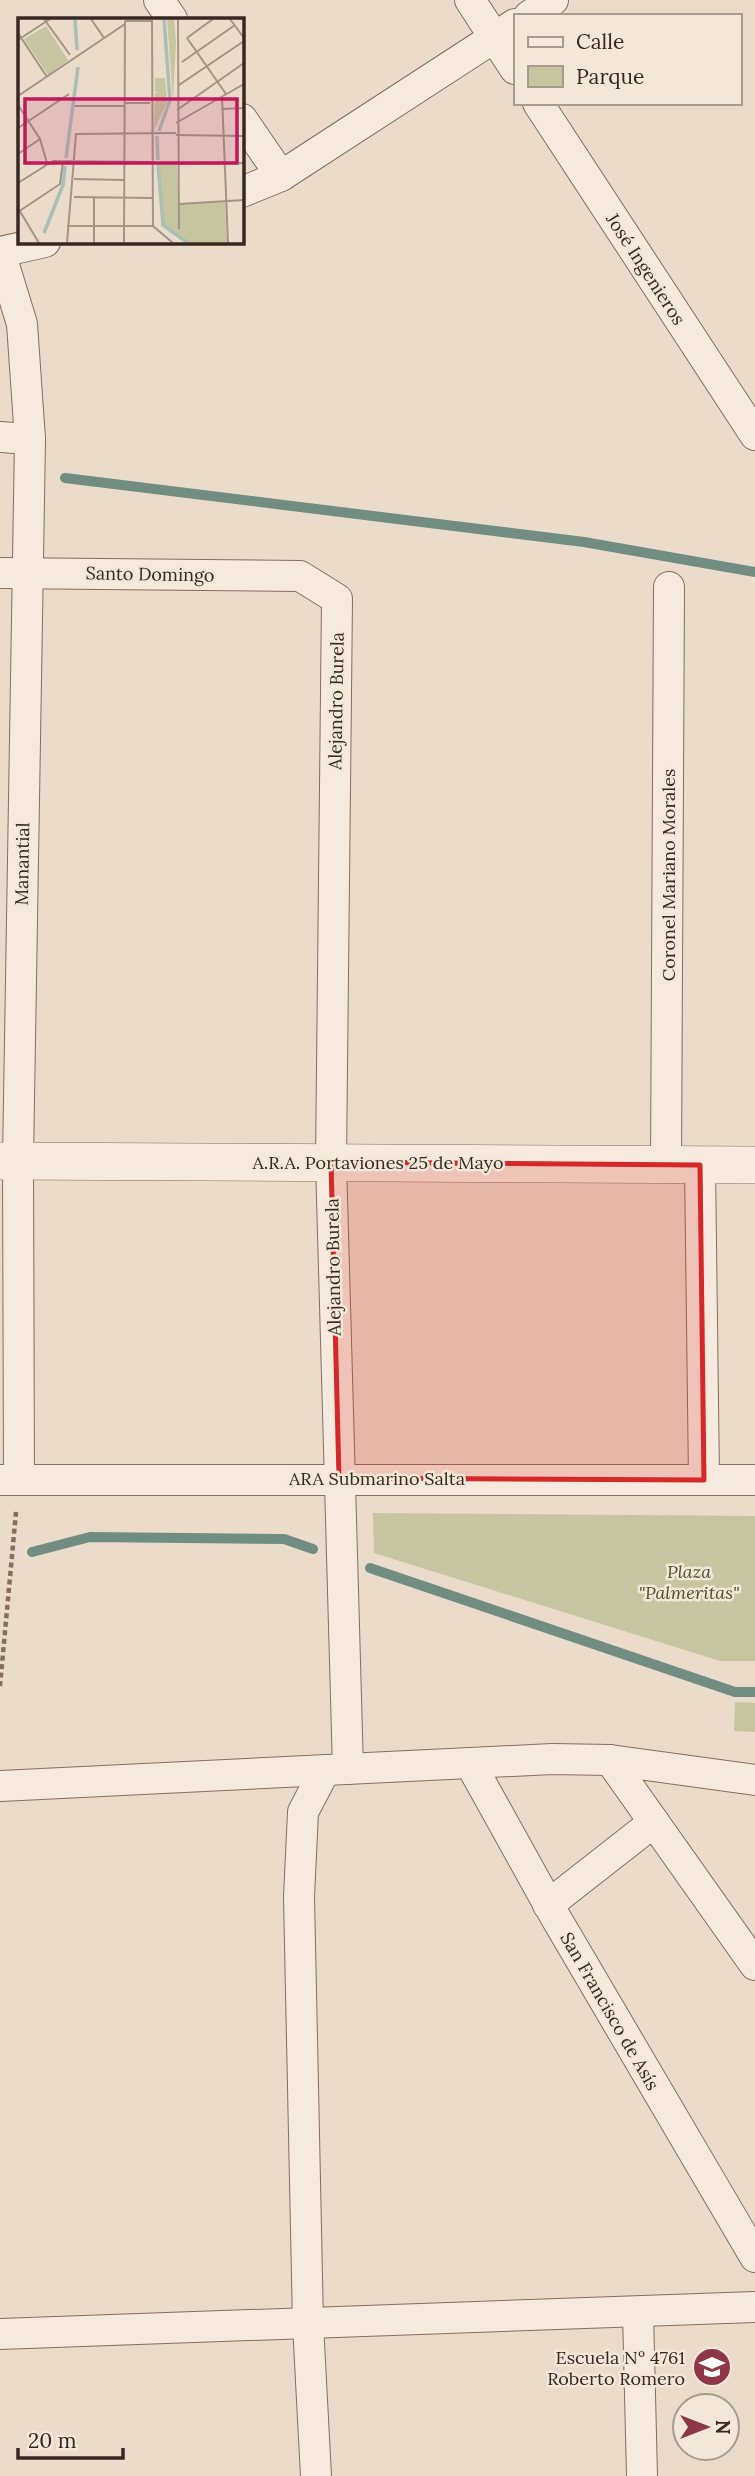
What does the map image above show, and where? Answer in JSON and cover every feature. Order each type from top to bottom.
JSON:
[{"type":"street","points":[[159,0],[172,18]]},
{"type":"street","points":[[470,0],[505,31],[514,65]]},
{"type":"street","points":[[532,14],[553,0]]},
{"type":"street","points":[[243,192],[281,176],[505,31]]},
{"type":"street","name":"José Ingenieros","points":[[539,105],[755,435]]},
{"type":"street","points":[[243,120],[281,176]]},
{"type":"street","points":[[0,252],[40,243]]},
{"type":"street","name":"Manantial","points":[[0,252],[22,324],[30,439],[13,573],[9,1480]]},
{"type":"street","points":[[0,437],[30,439]]},
{"type":"street","name":"Santo Domingo","points":[[13,573],[300,576]]},
{"type":"street","name":"Alejandro Burela","points":[[300,576],[337,599],[331,1162],[339,1478],[337,1769]]},
{"type":"street","name":"Coronel Mariano Morales","points":[[669,587],[683,1164],[704,1480]]},
{"type":"street","name":"A.R.A. Portaviones 25 de Mayo","points":[[9,1160],[755,1165]]},
{"type":"street","name":"ARA Submarino Salta","points":[[9,1480],[755,1480]]},
{"type":"street","points":[[0,1786],[552,1759],[610,1760],[755,1780]]},
{"type":"street","points":[[610,1760],[755,1965]]},
{"type":"street","name":"San Francisco de Asís","points":[[470,1763],[548,1905],[755,2257]]},
{"type":"street","points":[[316,2476],[307,2324],[299,1897],[303,1812],[337,1769]]},
{"type":"street","points":[[548,1905],[654,1822]]},
{"type":"street","points":[[0,2334],[755,2307]]},
{"type":"street","points":[[638,2313],[642,2476]]},
{"type":"path","points":[[0,1686],[9,1480]]},
{"type":"highlighted area","points":[[331,1162],[700,1165],[704,1480],[339,1478]]},
{"type":"green space","name":"Plaza \"Palmeritas\"","points":[[373,1513],[755,1516],[755,1661],[720,1661],[374,1553]]},
{"type":"green space","points":[[735,1702],[755,1703],[755,1732],[734,1731]]},
{"type":"waterway","points":[[65,478],[584,542],[755,572]]},
{"type":"waterway","points":[[32,1552],[90,1537],[284,1539],[313,1549]]},
{"type":"waterway","points":[[370,1568],[735,1692],[755,1692]]},
{"type":"place","name":"Escuela Nº 4761 Roberto Romero","points":[[712,2367]]}]
